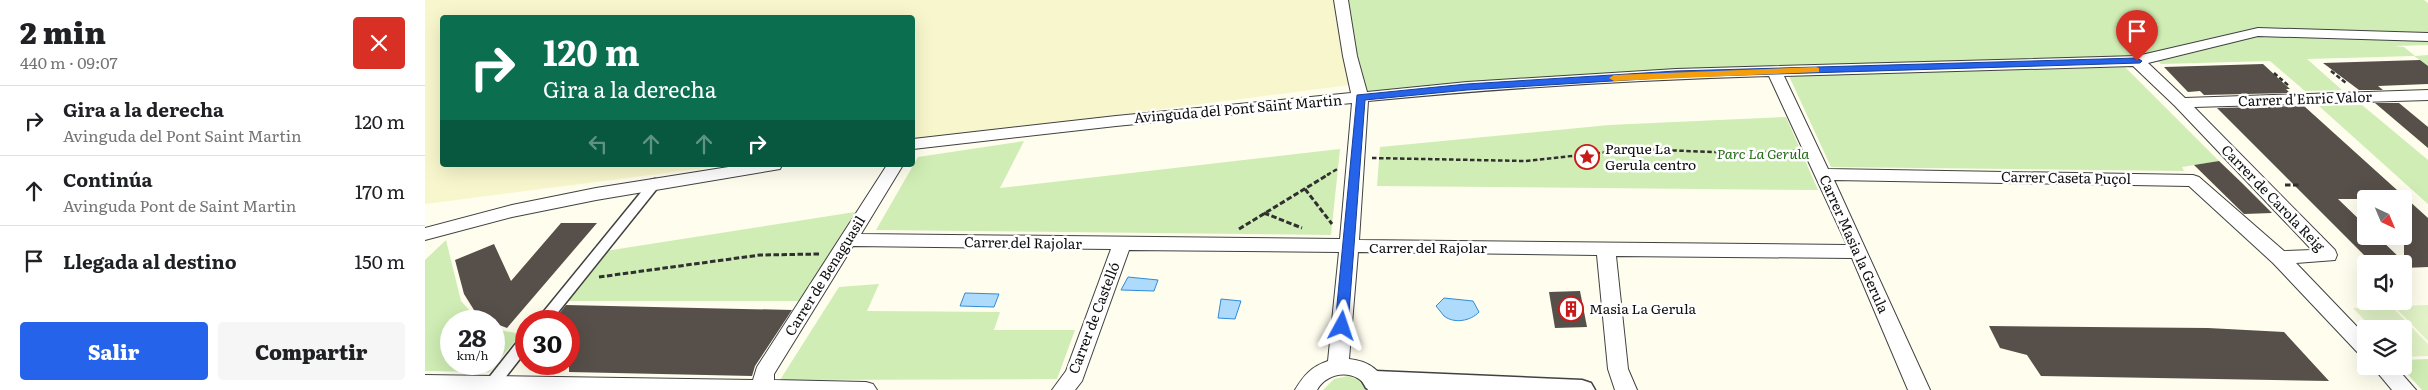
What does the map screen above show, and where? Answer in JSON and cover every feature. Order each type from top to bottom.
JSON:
[{"type":"street","points":[[1338,366],[1357,157],[1360,97],[1350,56],[1341,0]]},
{"type":"street","name":"Avinguda del Pont Saint Martin","points":[[915,144],[1116,121],[1467,87],[1774,71],[2137,61],[2258,32],[2428,37]]},
{"type":"street","name":"Carrer de Carola Reig","points":[[2137,61],[2181,103],[2328,255],[2280,258]]},
{"type":"street","name":"Carrer Masia la Gerula","points":[[1774,71],[1859,252],[1919,390]]},
{"type":"street","name":"Carrer d'Enric Valor","points":[[2181,103],[2428,95]]},
{"type":"street","points":[[425,245],[433,232],[512,210],[655,183],[761,167]]},
{"type":"street","name":"Carrer de Benaguasil","points":[[762,390],[764,373],[894,167]]},
{"type":"street","name":"Carrer Caseta Puçol","points":[[1823,174],[2193,181],[2280,258]]},
{"type":"street","points":[[552,310],[655,183]]},
{"type":"street","name":"Carrer del Rajolar","points":[[844,247],[1122,244],[1859,252]]},
{"type":"street","name":"Carrer de Castelló","points":[[1063,390],[1075,375],[1122,244]]},
{"type":"street","points":[[1606,249],[1618,369],[1626,390]]},
{"type":"street","points":[[2280,258],[2357,339]]},
{"type":"street","points":[[492,384],[515,355]]},
{"type":"street","points":[[1306,390],[1312,379],[1320,373],[1338,366],[1360,369],[1377,385],[1582,390]]},
{"type":"street","points":[[2391,375],[2405,390]]},
{"type":"street","points":[[425,383],[492,384],[516,387],[866,390]]},
{"type":"path","points":[[1215,245],[1357,157],[1525,161],[1636,149],[1738,153],[1813,151]]},
{"type":"path","points":[[1305,189],[1349,247]]},
{"type":"path","points":[[577,280],[760,255],[844,247]]},
{"type":"shaded area","points":[[425,0],[1350,0],[1358,84],[915,141],[915,15],[440,15],[440,167],[712,167],[425,204]]},
{"type":"green space","points":[[1341,0],[2424,0],[2428,3],[2428,45],[2394,46],[2404,47],[2415,56],[2428,55],[2428,66],[2414,56],[2307,59],[2342,90],[2305,91],[2270,61],[2161,64],[2156,59],[2190,53],[1774,71],[1360,97]]},
{"type":"green space","points":[[2125,67],[2219,161],[2182,167],[2184,171],[1831,167],[1789,76]]},
{"type":"green space","points":[[2362,105],[2428,160],[2428,204],[2413,190],[2319,106]]},
{"type":"green space","name":"Parc La Gerula","points":[[1786,117],[1818,190],[1377,186],[1380,147],[1609,125]]},
{"type":"green space","points":[[1024,141],[1000,188],[1340,149],[1331,235],[876,230],[912,167],[915,167],[918,157]]},
{"type":"green space","points":[[855,212],[800,301],[559,301],[599,252]]},
{"type":"green space","points":[[446,240],[461,301],[469,310],[440,310],[440,371],[425,371],[425,260]]},
{"type":"green space","points":[[879,284],[867,311],[1000,312],[994,330],[1075,330],[1057,379],[780,380],[839,287]]},
{"type":"green space","points":[[2412,305],[2428,305],[2428,341],[2412,325],[2412,320],[2408,320],[2398,310],[2412,310]]},
{"type":"green space","points":[[2353,308],[2357,308],[2357,310],[2395,310],[2405,320],[2364,320]]},
{"type":"green space","points":[[2412,328],[2428,344],[2428,356],[2412,357]]},
{"type":"green space","points":[[505,331],[515,333],[515,341],[505,353]]},
{"type":"green space","points":[[2428,359],[2428,390],[2422,390],[2408,375],[2412,375],[2412,360]]},
{"type":"green space","points":[[1348,376],[1361,381],[1368,390],[1323,390],[1334,379]]},
{"type":"water","points":[[1128,277],[1158,280],[1154,291],[1121,290]]},
{"type":"water","points":[[965,293],[999,294],[994,307],[960,306]]},
{"type":"water","points":[[1444,298],[1473,301],[1479,312],[1472,318],[1457,321],[1448,318],[1436,306]]},
{"type":"water","points":[[1221,299],[1241,301],[1235,319],[1218,318]]},
{"type":"building","points":[[2420,60],[2428,66],[2428,84],[2378,86],[2383,90],[2359,90],[2323,63]]},
{"type":"building","points":[[2263,64],[2290,89],[2286,89],[2290,93],[2204,95],[2200,91],[2188,92],[2164,67]]},
{"type":"building","points":[[2375,103],[2399,103],[2428,127],[2428,148]]},
{"type":"building","points":[[2304,106],[2397,190],[2357,190],[2357,199],[2338,199],[2357,217],[2357,245],[2386,245],[2397,255],[2364,255],[2217,108]]},
{"type":"building","points":[[2219,161],[2272,213],[2244,214],[2194,165]]},
{"type":"building","points":[[2413,204],[2428,218],[2428,267],[2412,268],[2412,255],[2404,255],[2404,245],[2413,245]]},
{"type":"building","points":[[561,223],[597,223],[522,310],[515,310],[515,319],[507,328],[505,327],[505,310],[474,310],[464,294],[455,260],[494,244],[511,281]]},
{"type":"building","name":"Masia La Gerula","points":[[1580,291],[1587,327],[1555,328],[1549,292]]},
{"type":"building","points":[[566,305],[792,310],[755,366],[752,376],[580,372],[580,310],[562,310]]},
{"type":"building","points":[[1989,326],[2208,328],[2284,332],[2329,381],[2041,376],[2027,355],[2000,348]]},
{"type":"slow traffic","points":[[1614,78],[1676,74],[1816,70]]},
{"type":"place","name":"Parque La Gerula centro","points":[[1587,157]]},
{"type":"place","name":"Masia La Gerula","points":[[1571,309]]},
{"type":"route","points":[[1342,326],[1360,97],[1467,87],[1676,74],[2137,61]]}]
